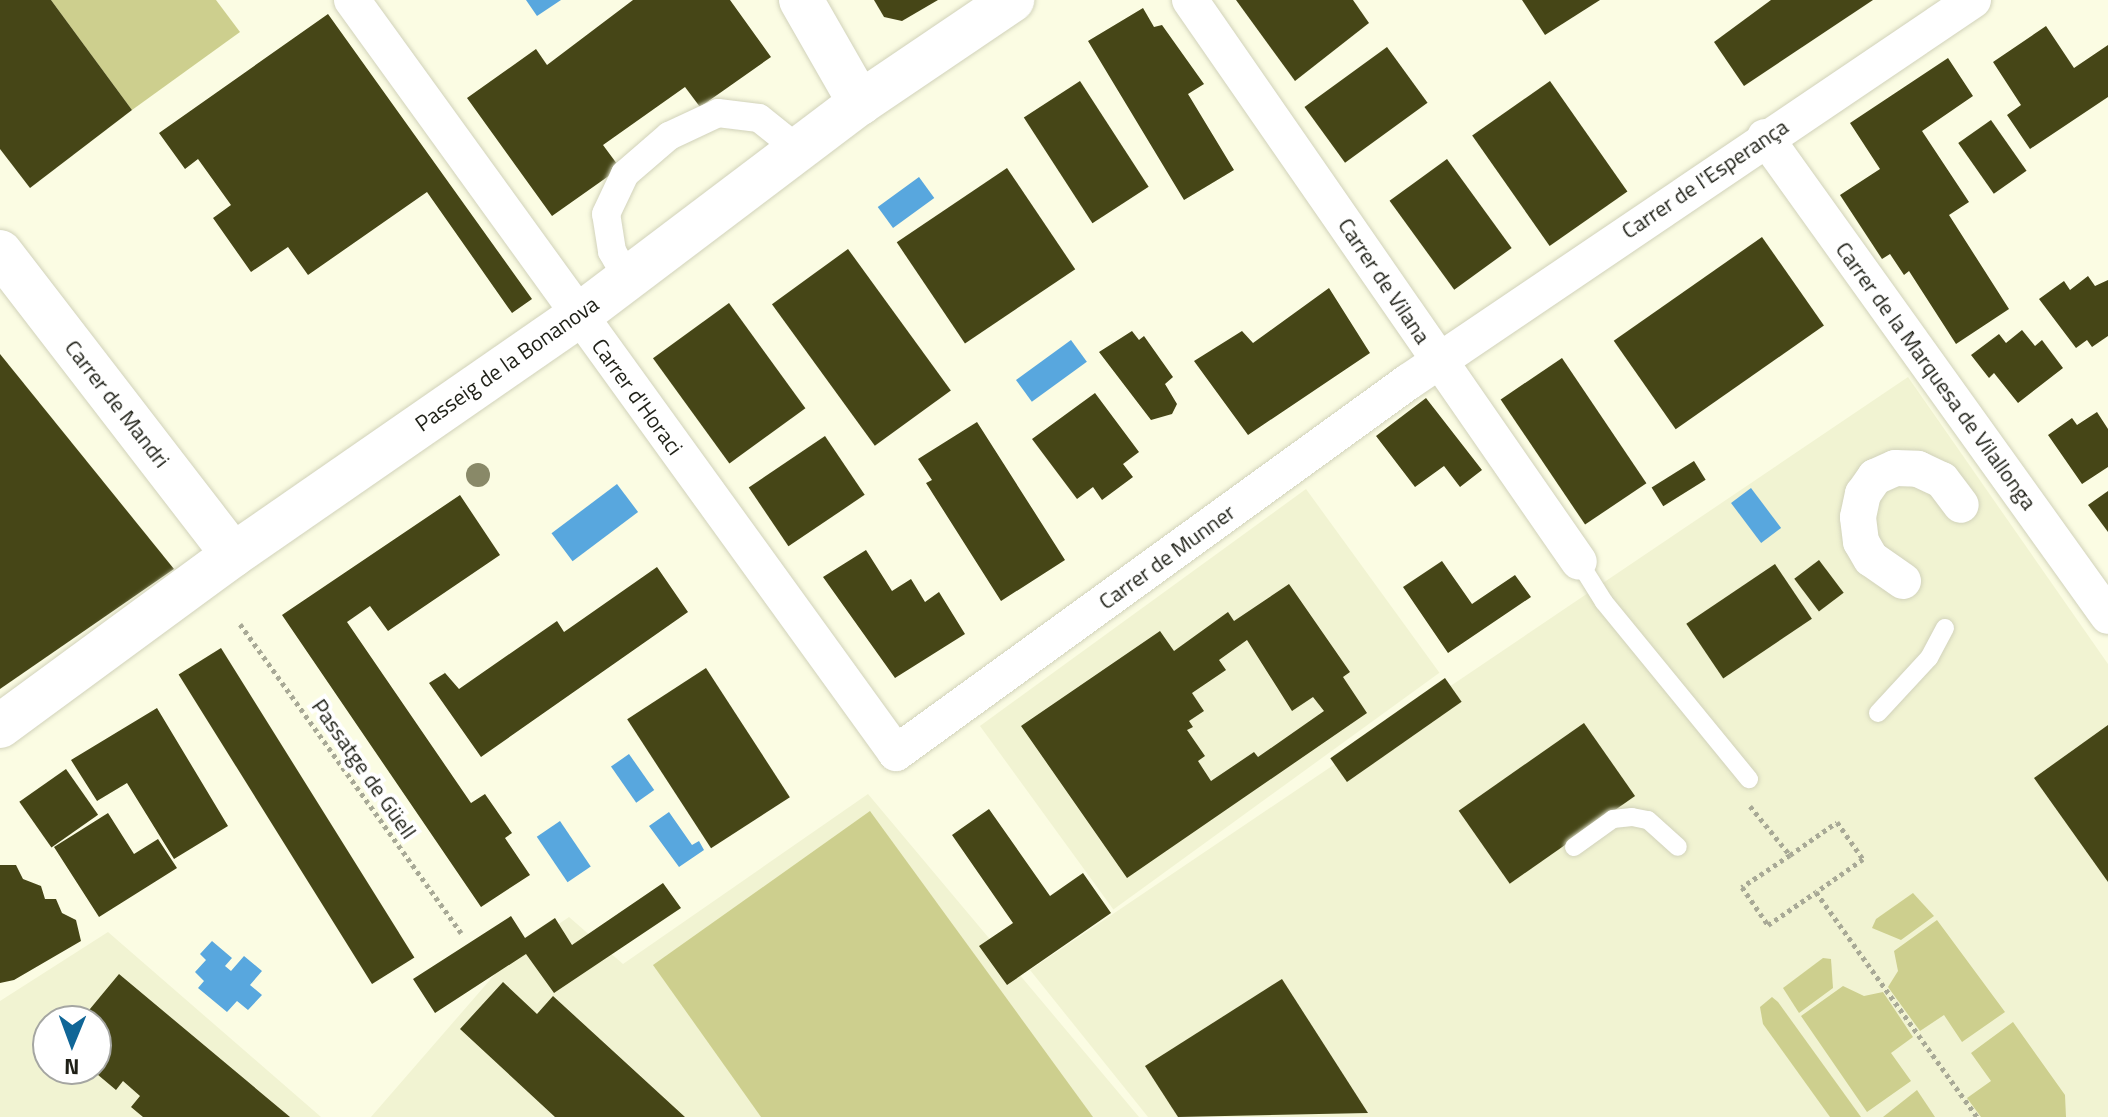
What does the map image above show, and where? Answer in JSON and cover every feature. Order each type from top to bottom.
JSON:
[{"type":"street","name":"Carrer d'Horaci","points":[[352,0],[896,753]]},
{"type":"street","points":[[801,0],[860,103]]},
{"type":"street","name":"Passeig de la Bonanova","points":[[0,726],[233,555],[578,316],[860,103],[1012,0]]},
{"type":"street","name":"Carrer de Vilana","points":[[1190,0],[1579,562]]},
{"type":"street","name":"Carrer de l'Esperança","points":[[1439,361],[1765,137],[1973,0]]},
{"type":"street","points":[[628,279],[612,251],[606,214],[625,174],[669,136],[718,113],[759,118],[799,150]]},
{"type":"street","name":"Carrer de la Marquesa de Vilallonga","points":[[1765,137],[2108,616]]},
{"type":"street","name":"Carrer de Mandri","points":[[0,252],[233,555]]},
{"type":"street","name":"Carrer de Munner","points":[[896,753],[1439,361]]},
{"type":"street","points":[[1903,581],[1871,559],[1861,542],[1858,517],[1863,494],[1875,477],[1895,468],[1918,469],[1942,480],[1961,505]]},
{"type":"lane","points":[[1579,562],[1604,602],[1749,779]]},
{"type":"lane","points":[[1878,713],[1929,658],[1945,628]]},
{"type":"lane","points":[[1574,847],[1613,819],[1632,817],[1648,820],[1678,847]]},
{"type":"path","name":"Passatge de Güell","points":[[240,624],[461,933]]},
{"type":"path","points":[[1750,806],[1790,855]]},
{"type":"path","points":[[1837,822],[1863,859],[1768,925],[1742,887],[1790,855],[1837,822]]},
{"type":"path","points":[[1816,892],[1977,1117]]},
{"type":"shaded area","points":[[1908,377],[2108,664],[2108,1117],[1148,1117],[1030,970]]},
{"type":"shaded area","points":[[1306,489],[1439,673],[1113,910],[980,726]]},
{"type":"shaded area","points":[[868,794],[1139,1117],[371,1117],[509,958],[569,917],[623,964]]},
{"type":"shaded area","points":[[108,932],[321,1117],[0,1117],[0,1001]]},
{"type":"green space","points":[[51,0],[216,0],[240,32],[132,110]]},
{"type":"green space","points":[[870,811],[1093,1117],[761,1117],[653,965]]},
{"type":"green space","points":[[1913,893],[1934,916],[1901,940],[1872,928],[1876,919]]},
{"type":"green space","points":[[1937,920],[2005,1012],[1962,1042],[1944,1015],[1920,1031],[1888,987],[1898,971],[1894,951]]},
{"type":"green space","points":[[1823,958],[1831,959],[1833,988],[1799,1013],[1783,988]]},
{"type":"green space","points":[[1843,986],[1864,996],[1883,992],[1913,1037],[1891,1053],[1911,1081],[1867,1112],[1801,1016]]},
{"type":"green space","points":[[1772,997],[1861,1117],[1830,1117],[1763,1024],[1760,1007]]},
{"type":"green space","points":[[2013,1022],[2065,1095],[2066,1117],[1981,1117],[1967,1098],[1991,1081],[1971,1053]]},
{"type":"green space","points":[[1917,1090],[1935,1117],[1883,1117]]},
{"type":"water","points":[[526,0],[561,0],[537,16]]},
{"type":"water","points":[[919,177],[934,198],[893,228],[878,207]]},
{"type":"water","points":[[1071,340],[1087,362],[1032,402],[1016,380]]},
{"type":"water","points":[[617,484],[638,512],[573,561],[552,533]]},
{"type":"water","points":[[1751,488],[1781,528],[1761,543],[1731,503]]},
{"type":"water","points":[[629,754],[654,790],[636,803],[611,767]]},
{"type":"water","points":[[669,812],[692,845],[699,841],[704,850],[679,867],[649,826]]},
{"type":"water","points":[[560,821],[591,867],[568,882],[537,837]]},
{"type":"water","points":[[212,941],[232,958],[225,966],[231,971],[244,956],[262,971],[250,985],[262,995],[248,1010],[237,1001],[227,1012],[198,988],[204,981],[195,972],[206,960],[200,954]]},
{"type":"building","points":[[0,0],[51,0],[132,110],[30,188],[0,149]]},
{"type":"building","points":[[633,0],[730,0],[771,57],[700,107],[685,87],[603,145],[620,168],[552,216],[467,98],[536,49],[547,65]]},
{"type":"building","points":[[874,0],[938,0],[902,21],[884,17]]},
{"type":"building","points":[[1236,0],[1353,0],[1369,23],[1295,81]]},
{"type":"building","points":[[1522,0],[1600,0],[1545,35]]},
{"type":"building","points":[[1771,0],[1873,0],[1744,86],[1714,42]]},
{"type":"building","points":[[1143,8],[1154,27],[1162,25],[1204,84],[1188,94],[1234,170],[1184,200],[1088,41]]},
{"type":"building","points":[[328,14],[532,299],[512,313],[427,192],[308,275],[288,247],[251,272],[213,218],[231,205],[198,159],[185,169],[159,133]]},
{"type":"building","points":[[2046,26],[2074,68],[2108,45],[2108,97],[2030,149],[2007,115],[2021,105],[1993,62]]},
{"type":"building","points":[[1387,47],[1428,103],[1345,163],[1304,107]]},
{"type":"building","points":[[1948,58],[1973,96],[1922,131],[1969,202],[1949,215],[2009,309],[1956,344],[1909,271],[1904,275],[1890,254],[1882,259],[1840,195],[1880,169],[1850,123]]},
{"type":"building","points":[[1080,81],[1149,187],[1092,223],[1024,117]]},
{"type":"building","points":[[1550,81],[1627,192],[1550,246],[1472,135]]},
{"type":"building","points":[[1991,120],[2027,171],[1994,194],[1958,143]]},
{"type":"building","points":[[1447,159],[1512,248],[1454,290],[1390,201]]},
{"type":"building","points":[[1007,168],[1075,269],[965,344],[897,242]]},
{"type":"building","points":[[1762,237],[1824,325],[1676,429],[1614,341]]},
{"type":"building","points":[[848,249],[951,391],[875,446],[772,304]]},
{"type":"building","points":[[2088,276],[2095,286],[2108,280],[2108,336],[2092,347],[2087,340],[2076,348],[2039,299],[2064,281],[2070,290]]},
{"type":"building","points":[[1329,288],[1370,353],[1248,435],[1194,361],[1242,331],[1253,343]]},
{"type":"building","points":[[729,303],[805,408],[729,463],[653,358]]},
{"type":"building","points":[[2022,330],[2035,346],[2042,340],[2063,368],[2018,403],[1994,373],[1989,378],[1971,355],[1999,334],[2006,343]]},
{"type":"building","points":[[1132,331],[1139,340],[1144,336],[1173,377],[1165,384],[1177,404],[1172,414],[1151,420],[1099,352]]},
{"type":"building","points":[[0,354],[174,569],[0,689]]},
{"type":"building","points":[[1562,358],[1646,483],[1585,525],[1501,399]]},
{"type":"building","points":[[1095,393],[1139,452],[1123,464],[1133,477],[1102,500],[1093,487],[1077,499],[1032,439]]},
{"type":"building","points":[[1426,398],[1482,470],[1460,487],[1444,466],[1415,487],[1376,436]]},
{"type":"building","points":[[2097,412],[2108,429],[2108,467],[2082,484],[2048,435],[2072,418],[2077,425]]},
{"type":"building","points":[[977,422],[1065,560],[1001,601],[926,483],[932,480],[918,459]]},
{"type":"building","points":[[825,436],[865,495],[788,546],[749,487]]},
{"type":"building","points":[[1694,461],[1706,480],[1663,506],[1652,487]]},
{"type":"building","points":[[2108,491],[2108,532],[2088,505]]},
{"type":"building","points":[[460,495],[500,555],[388,631],[370,606],[347,622],[471,803],[485,794],[512,833],[505,838],[530,875],[481,907],[282,615]]},
{"type":"building","points":[[866,550],[892,591],[911,579],[925,602],[939,592],[965,634],[895,678],[823,577]]},
{"type":"building","points":[[1819,560],[1844,593],[1819,611],[1794,579]]},
{"type":"building","points":[[1442,561],[1472,604],[1515,575],[1531,597],[1448,653],[1403,587]]},
{"type":"building","points":[[1775,564],[1812,619],[1723,679],[1686,624]]},
{"type":"building","points":[[657,567],[688,612],[481,757],[429,683],[445,673],[439,666],[459,689],[557,621],[564,632]]},
{"type":"building","points":[[1289,584],[1350,672],[1343,677],[1367,713],[1127,878],[1021,726],[1160,631],[1174,651],[1228,612],[1234,621]],"holes":[[[1247,640],[1292,711],[1313,697],[1324,711],[1258,757],[1254,752],[1211,781],[1198,761],[1205,756],[1187,730],[1193,727],[1189,721],[1204,711],[1192,693],[1226,670],[1219,660]]]},
{"type":"building","points":[[221,648],[414,958],[372,984],[179,674]]},
{"type":"building","points":[[706,668],[790,797],[711,848],[627,719]]},
{"type":"building","points":[[1445,678],[1462,702],[1347,782],[1330,758]]},
{"type":"building","points":[[157,708],[228,826],[174,859],[127,783],[97,801],[71,760]]},
{"type":"building","points":[[1584,723],[1635,796],[1510,884],[1459,811]]},
{"type":"building","points":[[2108,725],[2108,882],[2034,778]]},
{"type":"building","points":[[66,769],[98,815],[51,848],[19,802]]},
{"type":"building","points":[[989,809],[1050,896],[1083,873],[1111,913],[1007,985],[979,946],[1013,923],[952,835]]},
{"type":"building","points":[[108,813],[134,854],[158,839],[177,868],[99,917],[54,847]]},
{"type":"building","points":[[0,865],[16,865],[23,879],[41,886],[45,899],[56,899],[62,913],[76,920],[81,941],[14,980],[0,983]]},
{"type":"building","points":[[663,883],[681,908],[554,993],[526,954],[435,1013],[413,979],[511,916],[525,938],[555,918],[572,945]]},
{"type":"building","points":[[119,974],[290,1117],[143,1117],[131,1107],[140,1096],[123,1081],[116,1090],[110,1085],[112,1005],[93,1005]]},
{"type":"building","points":[[1282,979],[1368,1113],[1178,1117],[1145,1066]]},
{"type":"building","points":[[503,982],[537,1014],[553,996],[685,1117],[555,1117],[460,1029]]}]
